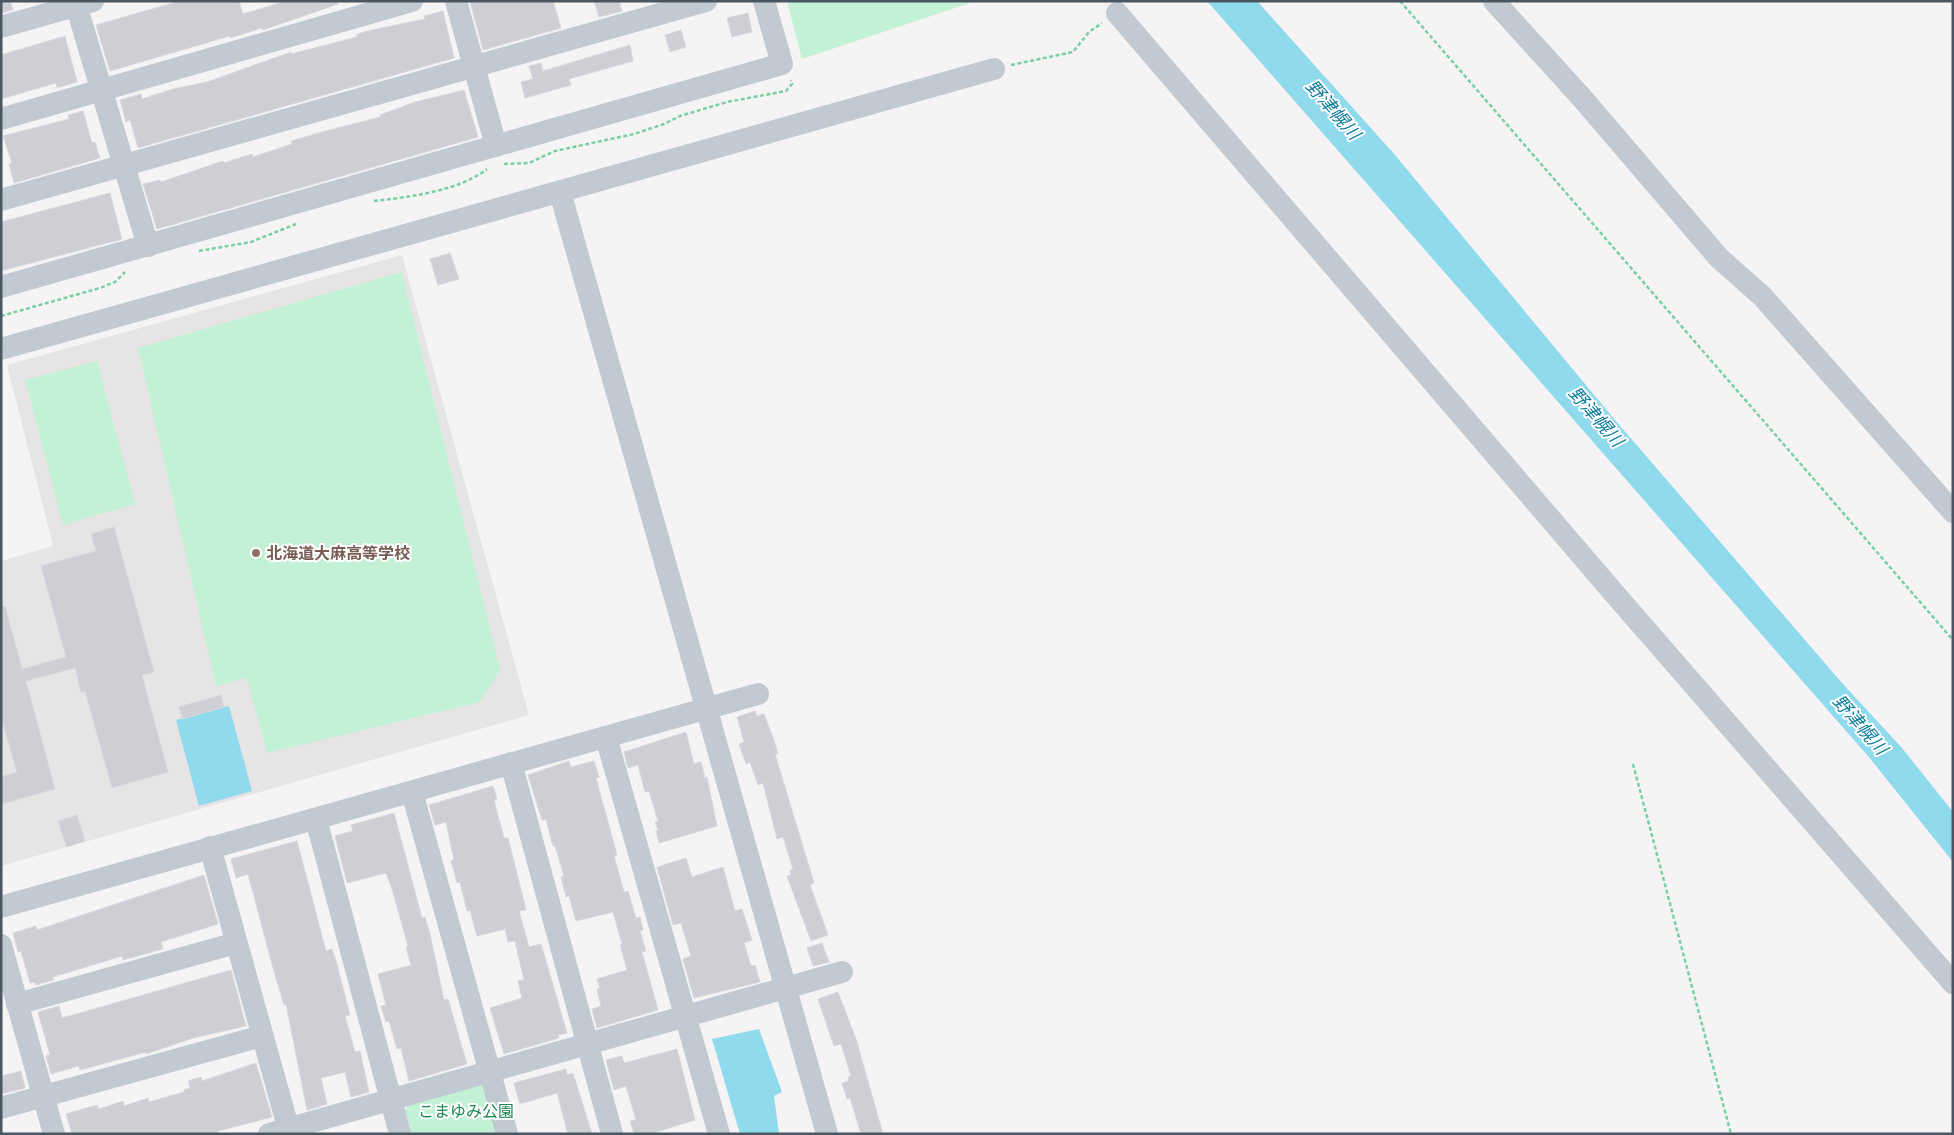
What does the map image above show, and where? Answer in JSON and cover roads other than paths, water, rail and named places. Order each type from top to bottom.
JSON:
[{"type":"street","points":[[1,119],[412,1]]},
{"type":"street","points":[[456,1],[497,158]]},
{"type":"street","points":[[1,200],[706,1]]},
{"type":"street","points":[[1,286],[148,246],[497,158],[782,64],[764,1]]},
{"type":"street","points":[[1494,1],[1582,98],[1719,258],[1762,296],[1953,512]]},
{"type":"street","points":[[1,27],[81,3],[103,90],[148,246]]},
{"type":"street","points":[[1117,13],[1613,592],[1953,983]]},
{"type":"street","points":[[1,349],[994,69]]},
{"type":"street","points":[[560,192],[828,1134]]},
{"type":"street","points":[[1,907],[511,763],[708,710],[758,694]]},
{"type":"street","points":[[606,737],[719,1134]]},
{"type":"street","points":[[511,763],[612,1134]]},
{"type":"street","points":[[412,792],[507,1134]]},
{"type":"street","points":[[316,819],[400,1134]]},
{"type":"street","points":[[210,847],[262,1036],[283,1132],[391,1099],[842,972]]},
{"type":"street","points":[[17,1004],[236,943]]},
{"type":"street","points":[[1,945],[54,1134]]},
{"type":"street","points":[[1,1108],[262,1036]]},
{"type":"water","name":"野津幌川","points":[[1207,1],[1257,1],[1395,155],[1615,420],[1842,683],[1902,748],[1953,812],[1953,862],[1868,756]]},
{"type":"water","points":[[229,706],[252,791],[199,806],[176,720]]},
{"type":"water","points":[[759,1029],[782,1092],[774,1096],[779,1134],[740,1134],[712,1039]]},
{"type":"place","name":"北海道大麻高等学校","points":[[256,553]]},
{"type":"park label","name":"こまゆみ公園","points":[[466,1111]]}]
